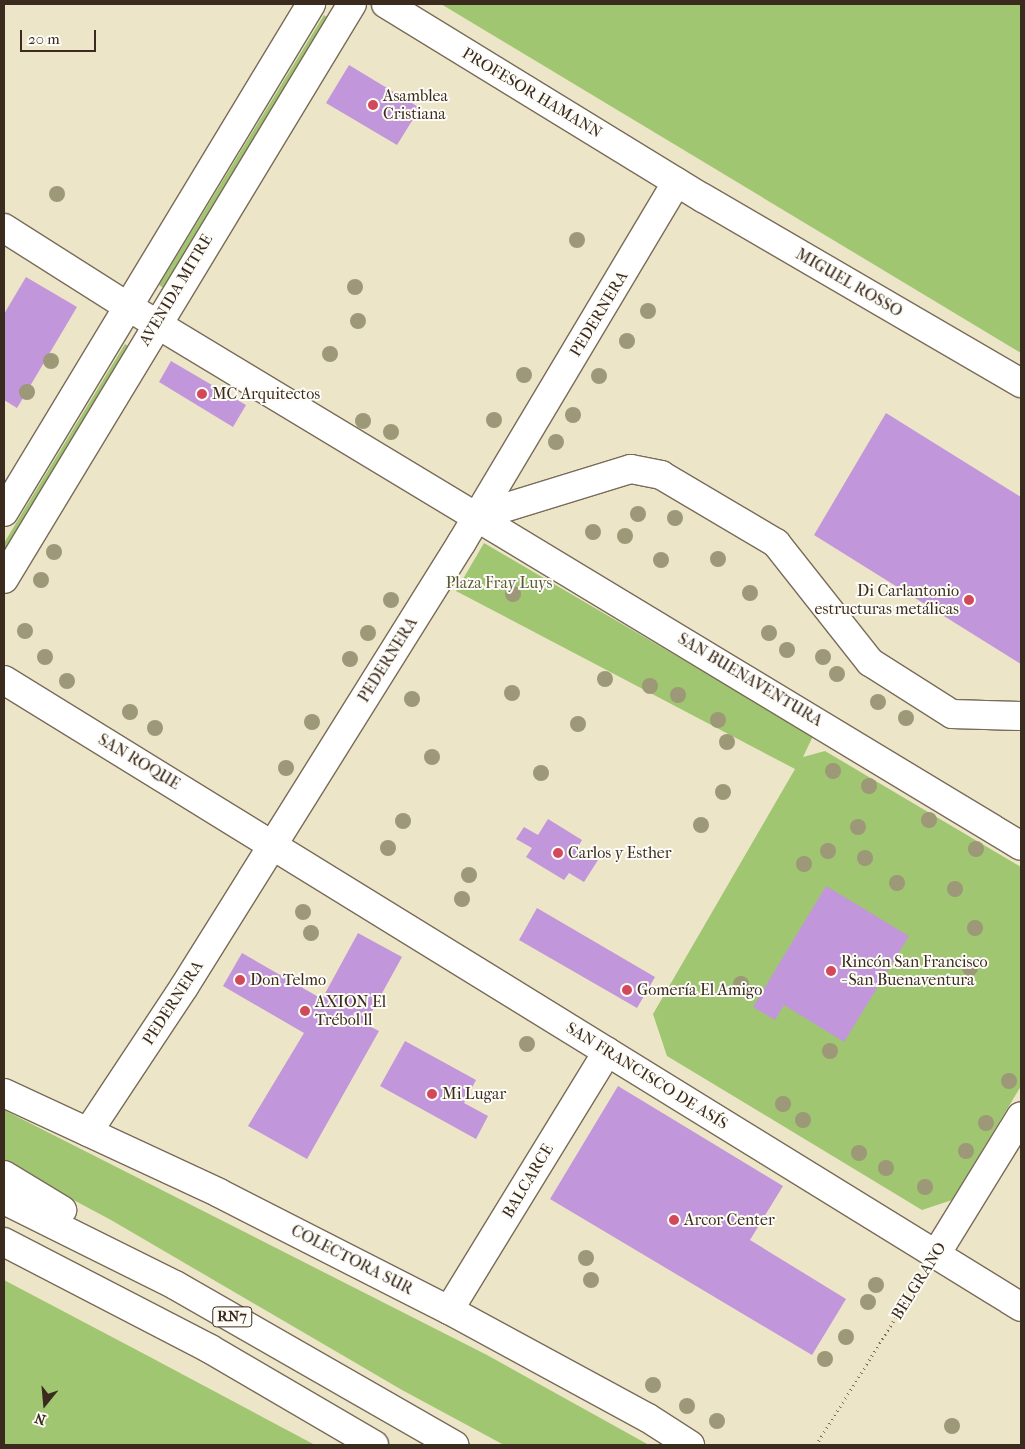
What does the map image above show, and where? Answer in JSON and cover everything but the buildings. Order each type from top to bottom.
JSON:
[{"type":"main road","name":"AVENIDA MITRE","points":[[4,512],[311,4]]},
{"type":"main road","name":"AVENIDA MITRE","points":[[4,579],[157,322],[352,4]]},
{"type":"main road","name":"PROFESOR HAMANN","points":[[386,4],[678,182]]},
{"type":"main road","name":"MIGUEL ROSSO","points":[[678,182],[1021,382]]},
{"type":"main road","name":"PEDERNERA","points":[[88,1132],[273,844],[478,516],[678,182]]},
{"type":"main road","name":"SAN BUENAVENTURA","points":[[4,228],[127,306],[157,322],[1021,846]]},
{"type":"main road","points":[[478,516],[632,469],[661,475],[776,543],[870,662],[952,714],[1021,716]]},
{"type":"main road","name":"SAN ROQUE","points":[[4,680],[273,844]]},
{"type":"main road","name":"SAN FRANCISCO DE ASÍS","points":[[273,844],[935,1256],[1021,1307]]},
{"type":"main road","name":"BALCARCE","points":[[449,1310],[608,1052]]},
{"type":"main road","name":"COLECTORA SUR","points":[[4,1093],[219,1193],[449,1310],[648,1418],[690,1445]]},
{"type":"main road","name":"BELGRANO","points":[[935,1256],[1021,1116]]},
{"type":"main road","points":[[4,1174],[335,1375]]},
{"type":"main road","name":"RN7","points":[[4,1200],[175,1285],[335,1375],[454,1445]]},
{"type":"main road","name":"RN7","points":[[4,1242],[202,1345],[374,1445]]},
{"type":"path","name":"BELGRANO","points":[[816,1445],[935,1256]]},
{"type":"green space","points":[[441,4],[1021,4],[1021,353]]},
{"type":"green space","points":[[324,15],[330,19],[165,289],[159,285]]},
{"type":"green space","points":[[125,344],[131,348],[4,557],[4,543]]},
{"type":"green space","name":"Rincón San Francisco - San Buenaventura","points":[[484,543],[813,736],[803,757],[825,751],[1021,867],[1021,1086],[952,1200],[922,1210],[667,1056],[653,1014],[795,769],[456,591]]},
{"type":"green space","points":[[4,1110],[487,1355],[649,1445],[504,1445],[402,1390],[111,1220],[4,1163]]},
{"type":"green space","points":[[4,1280],[150,1357],[315,1445],[4,1445]]},
{"type":"place","name":"Asamblea Cristiana","points":[[373,105]]},
{"type":"place","name":"MC Arquitectos","points":[[202,394]]},
{"type":"place","name":"Di Carlantonio estructuras metálicas","points":[[969,600]]},
{"type":"place","name":"Carlos y Esther","points":[[558,853]]},
{"type":"place","name":"Rincón San Francisco - San Buenaventura","points":[[831,971]]},
{"type":"place","name":"Don Telmo","points":[[240,980]]},
{"type":"place","name":"Gomería El Amigo","points":[[627,990]]},
{"type":"place","name":"AXION El Trébol ll","points":[[305,1011]]},
{"type":"place","name":"Mi Lugar","points":[[432,1094]]},
{"type":"place","name":"Arcor Center","points":[[674,1220]]},
{"type":"park label","name":"Plaza Fray Luys","points":[[499,583]]}]
